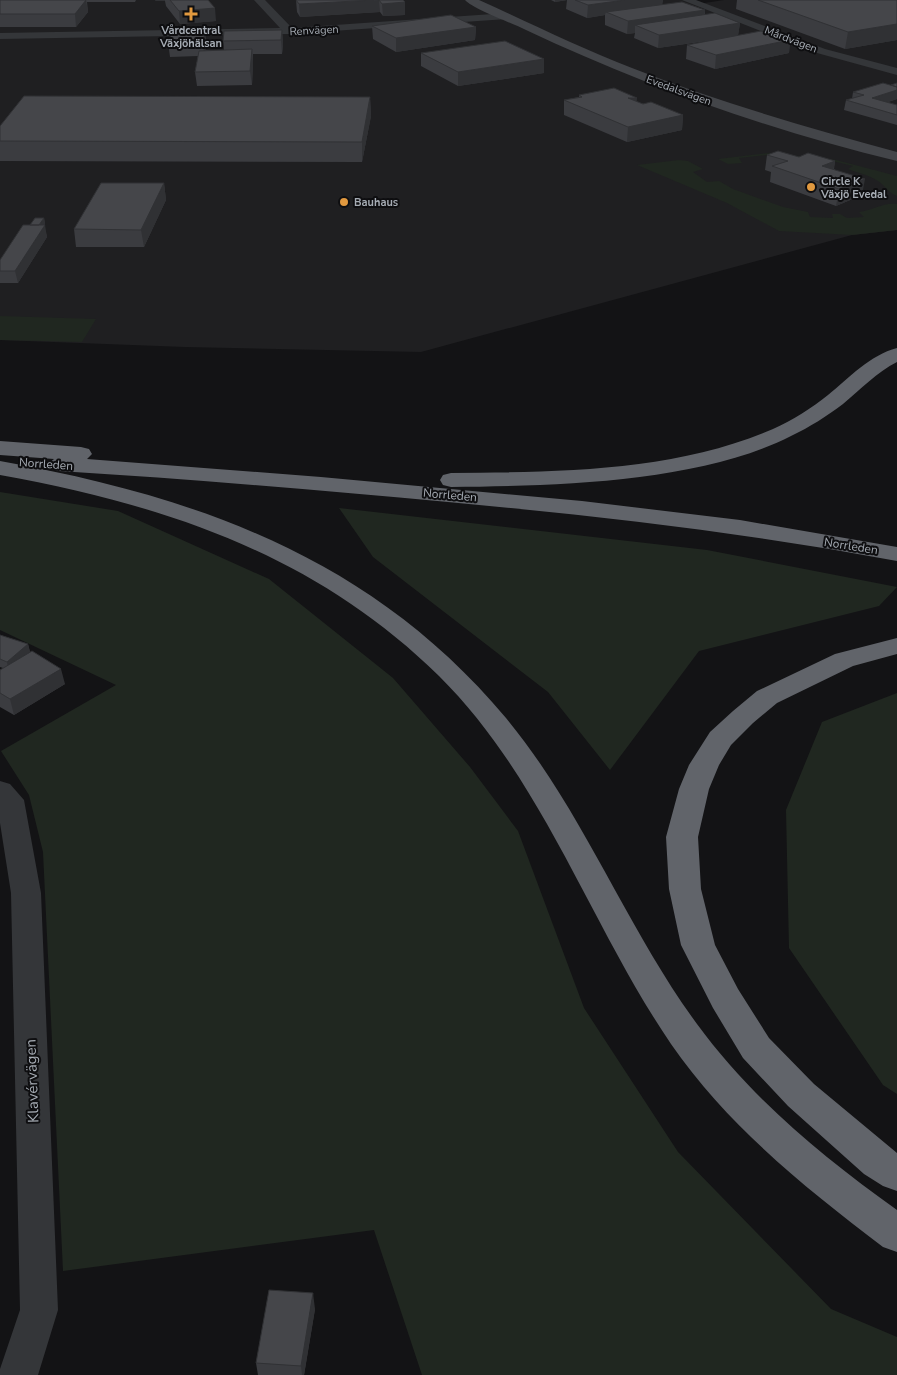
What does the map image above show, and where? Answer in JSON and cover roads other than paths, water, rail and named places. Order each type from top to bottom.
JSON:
[{"type":"highway","points":[[401,480],[483,480],[585,473],[704,458],[780,433],[806,420],[828,406],[869,371],[897,354]]},
{"type":"highway","name":"Norrleden","points":[[0,448],[401,480],[651,506],[757,519],[897,542]]},
{"type":"highway","name":"Norrleden","points":[[0,461],[273,479],[549,505],[726,527],[897,554]]},
{"type":"highway","points":[[0,468],[107,489],[171,507],[243,534],[309,568],[363,600],[421,644],[455,677],[497,725],[533,778],[634,954],[684,1034],[766,1130],[830,1184],[897,1234]]},
{"type":"highway","points":[[897,646],[844,660],[767,697],[743,717],[720,739],[704,765],[694,789],[682,837],[685,889],[698,945],[725,998],[756,1048],[801,1095],[878,1162],[897,1174]]},
{"type":"street","points":[[259,0],[289,31]]},
{"type":"street","name":"Evedalsvägen","points":[[470,0],[624,69],[698,97],[814,134],[897,157]]},
{"type":"street","name":"Mårdvägen","points":[[687,0],[821,51],[897,72]]},
{"type":"street","name":"Renvägen","points":[[0,36],[289,31],[507,16]]},
{"type":"street","name":"Klavérvägen","points":[[0,790],[10,800],[26,892],[32,1058],[39,1310],[18,1375]]},
{"type":"place","name":"Vårdcentral Växjöhälsan","points":[[191,14]]},
{"type":"place","name":"Circle K Växjö Evedal","points":[[811,187]]},
{"type":"place","name":"Bauhaus","points":[[344,202]]}]
